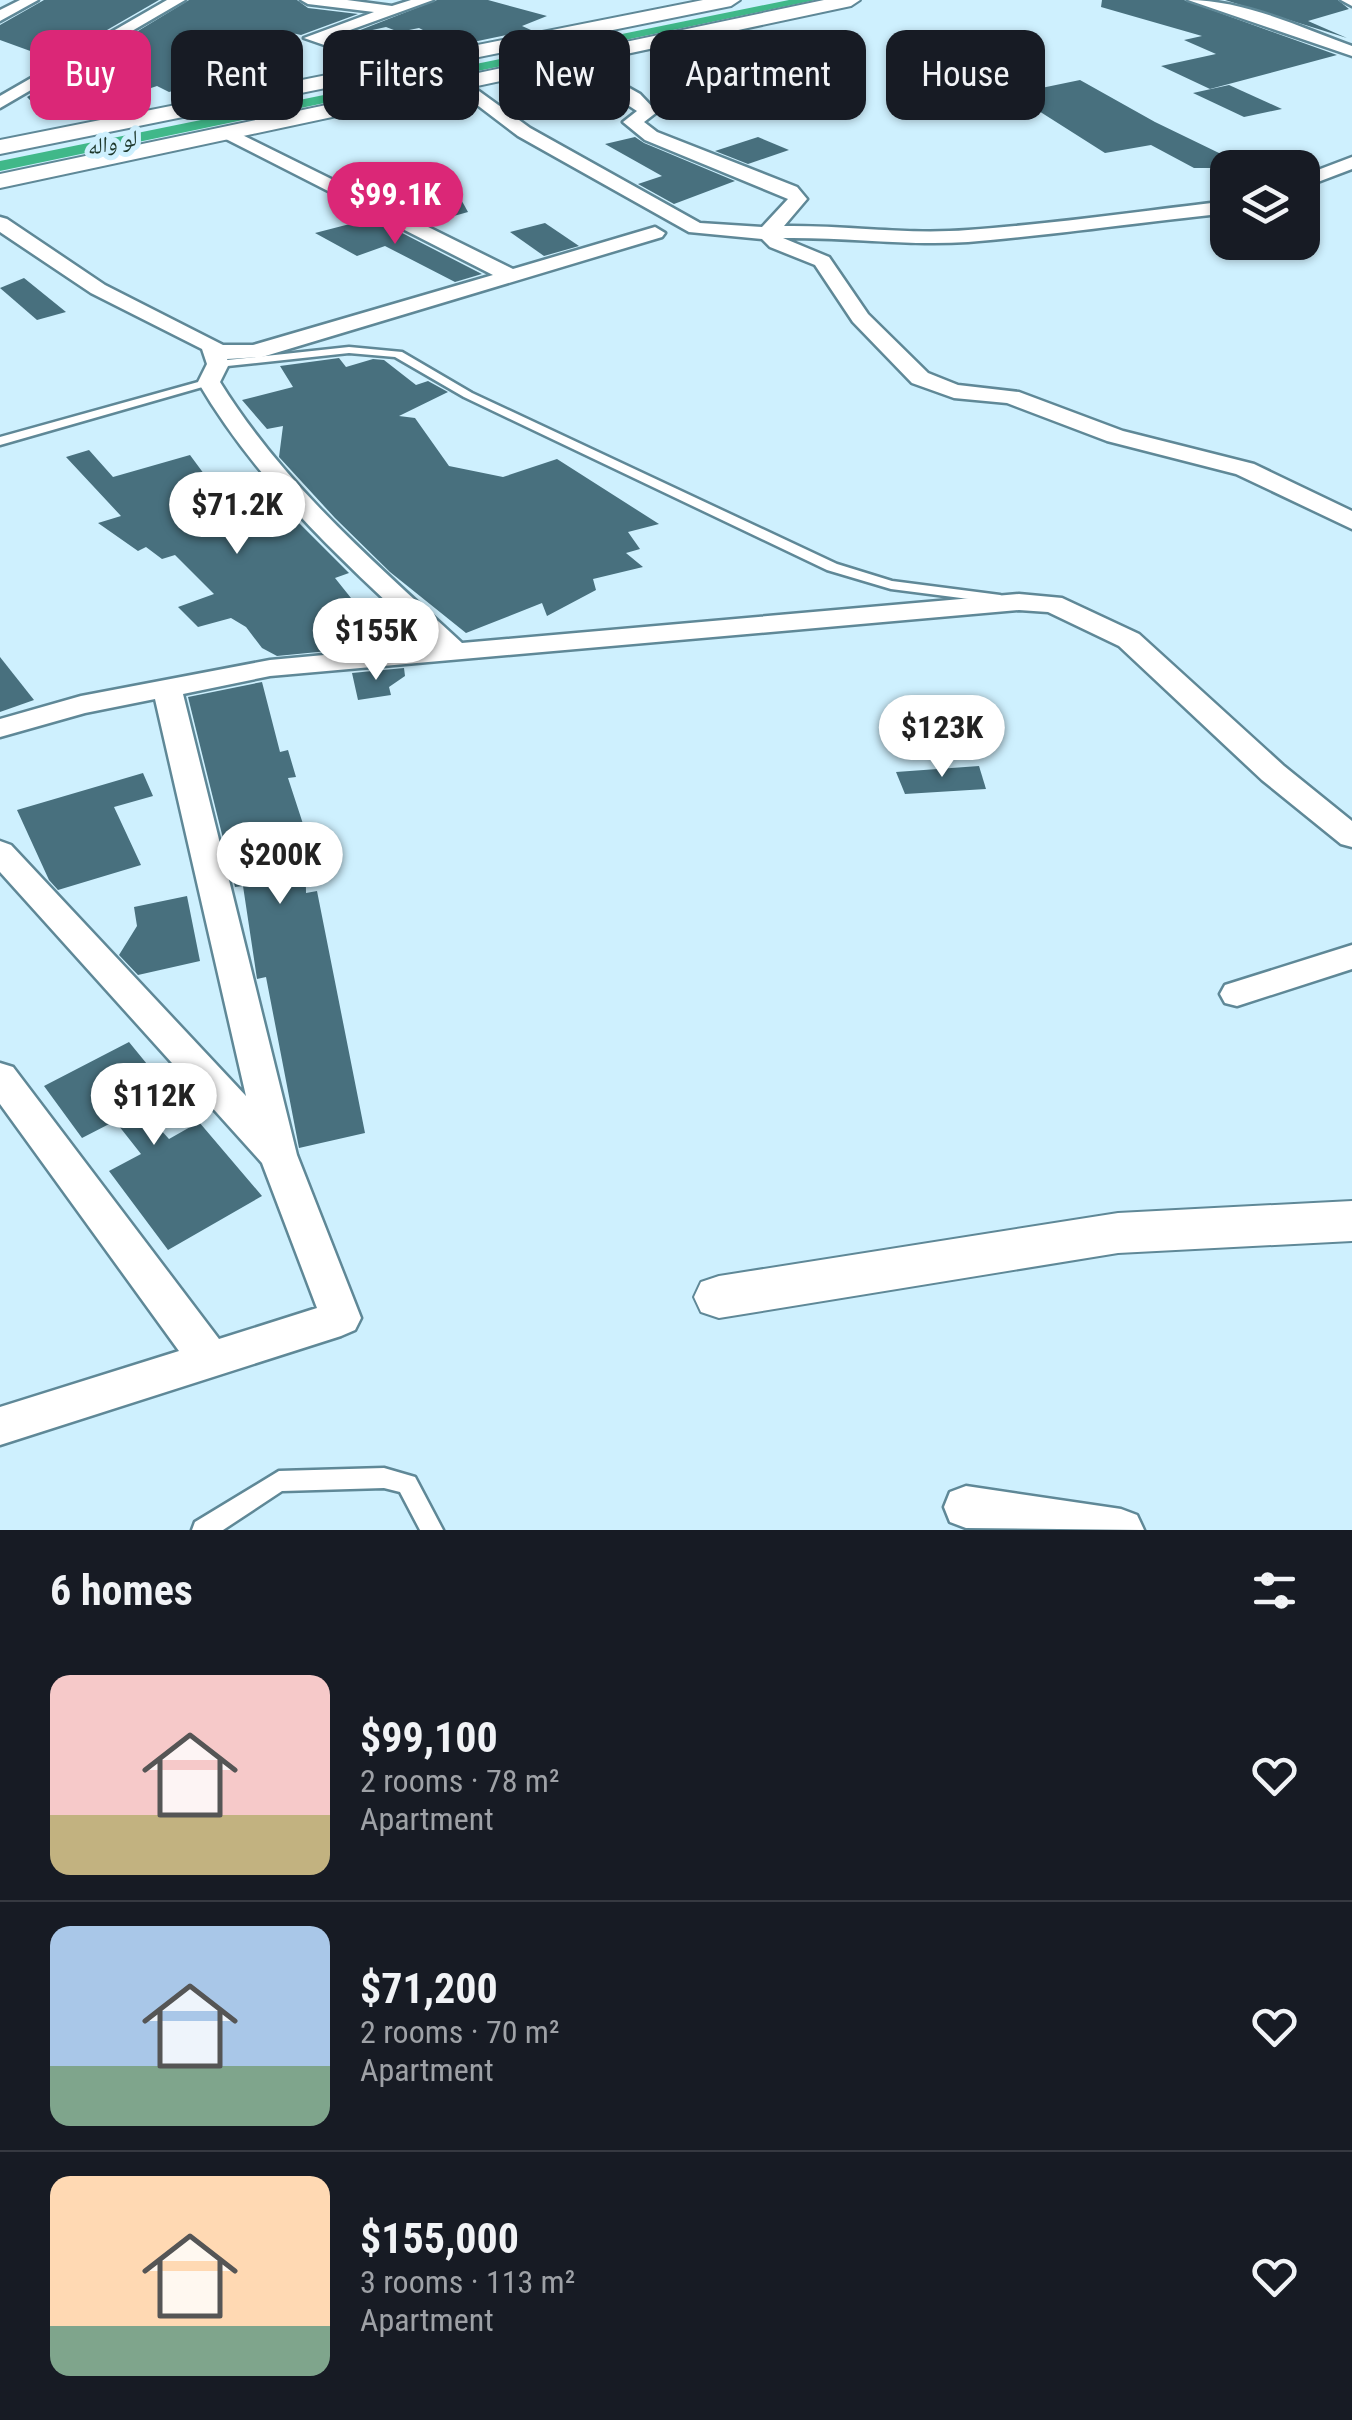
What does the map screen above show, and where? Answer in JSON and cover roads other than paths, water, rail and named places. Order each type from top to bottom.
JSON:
[{"type":"street","points":[[0,16],[31,0]]},
{"type":"street","points":[[0,103],[178,0]]},
{"type":"street","points":[[308,0],[394,10]]},
{"type":"street","points":[[335,30],[426,0]]},
{"type":"street","points":[[479,52],[732,0]]},
{"type":"street","points":[[630,49],[851,0]]},
{"type":"street","points":[[1195,0],[1270,21],[1352,51]]},
{"type":"street","points":[[0,148],[323,83]]},
{"type":"street","points":[[630,96],[648,112],[632,122],[651,136],[790,191],[798,199],[767,232]]},
{"type":"street","points":[[479,99],[524,132],[696,228],[837,231],[902,238],[967,236],[1210,209]]},
{"type":"street","points":[[0,181],[323,113]]},
{"type":"street","points":[[228,133],[511,276]]},
{"type":"street","points":[[1320,175],[1352,162]]},
{"type":"street","points":[[0,223],[98,289],[212,345],[230,422],[282,487],[455,651]]},
{"type":"street","points":[[767,232],[777,243],[822,262],[860,318],[920,378],[954,391],[1011,397],[1115,436],[1245,469],[1352,521]]},
{"type":"street","points":[[214,366],[654,234]]},
{"type":"street","points":[[0,728],[82,704],[270,668],[1019,602],[1052,604],[1129,640],[1273,774],[1352,837]]},
{"type":"street","points":[[0,1426],[341,1318],[278,1155],[167,688]]},
{"type":"street","points":[[0,852],[278,1155]]},
{"type":"street","points":[[1237,994],[1352,957]]},
{"type":"street","points":[[0,1077],[211,1361]]},
{"type":"street","points":[[719,1297],[1118,1234],[1352,1221]]},
{"type":"street","points":[[966,1507],[1121,1530]]},
{"type":"lane","points":[[0,441],[214,366],[349,350],[398,354],[468,394],[832,567],[891,585],[1019,602]]},
{"type":"lane","points":[[202,1530],[279,1481],[384,1478],[407,1484],[432,1530]]},
{"type":"waterway","name":"لو واله","points":[[0,166],[809,0]]}]
